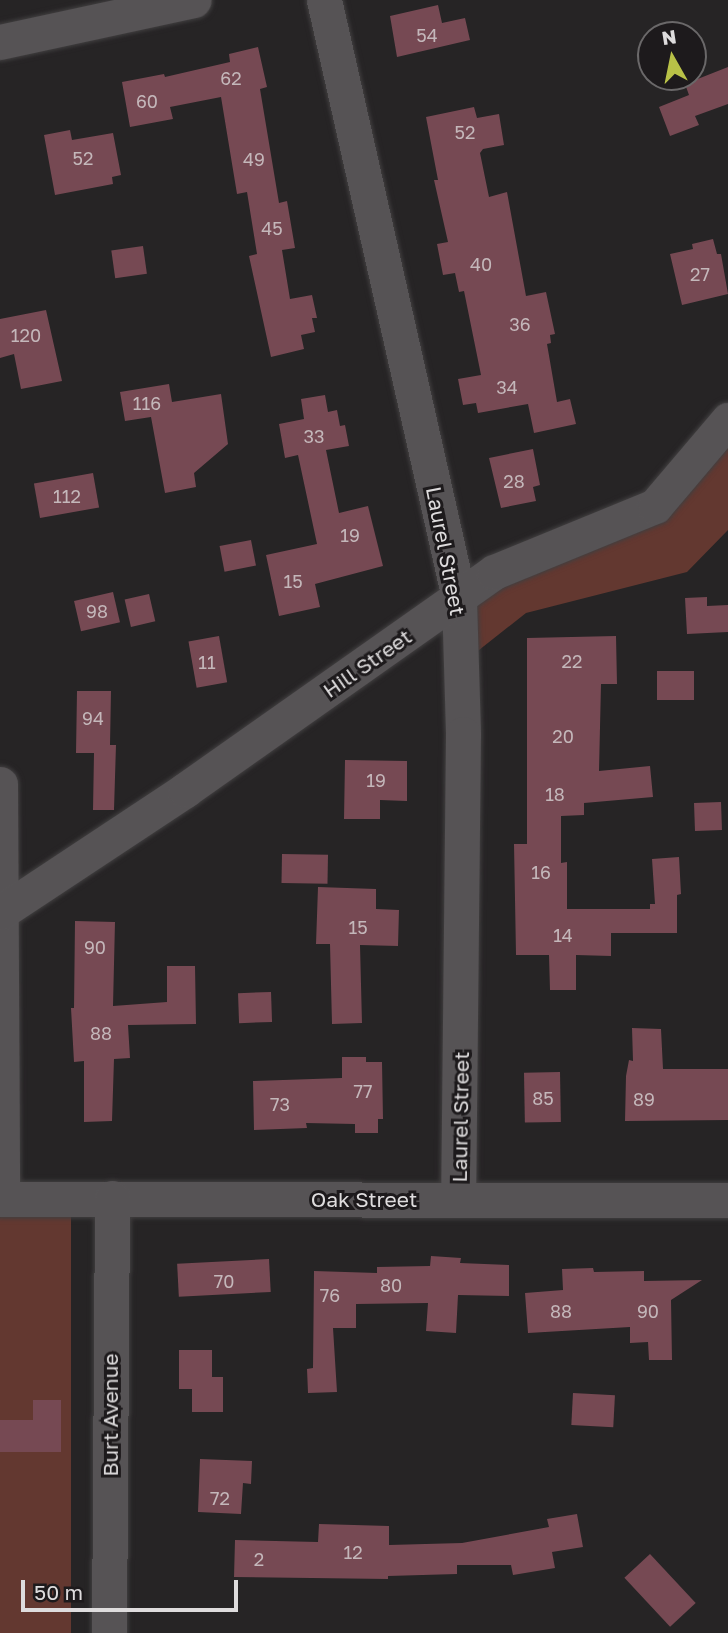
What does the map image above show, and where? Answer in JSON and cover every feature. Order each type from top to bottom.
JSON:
[{"type":"street","points":[[0,42],[194,0]]},
{"type":"street","name":"Laurel Street","points":[[324,0],[459,598],[463,748],[458,1199]]},
{"type":"street","name":"Hill Street","points":[[1,912],[185,790],[494,572],[655,506],[728,420]]},
{"type":"street","points":[[0,784],[1,1199]]},
{"type":"street","name":"Burt Avenue","points":[[109,1633],[112,1198]]},
{"type":"street","name":"Oak Street","points":[[1,1199],[728,1200]]},
{"type":"shaded area","points":[[728,446],[728,530],[687,572],[526,613],[474,654],[466,606]]},
{"type":"shaded area","points":[[0,1217],[71,1217],[71,1633],[0,1633]]},
{"type":"building","points":[[438,5],[442,23],[465,18],[470,40],[397,57],[390,16]]},
{"type":"building","points":[[258,47],[267,87],[260,89],[279,203],[287,201],[295,248],[282,250],[290,299],[312,295],[317,318],[312,318],[315,332],[301,335],[304,349],[271,357],[249,256],[257,254],[247,192],[237,194],[221,97],[170,107],[173,119],[130,127],[122,82],[164,74],[165,77],[230,62],[229,54]]},
{"type":"building","points":[[728,67],[728,104],[695,116],[699,125],[670,136],[659,107],[689,95],[688,91],[707,91],[707,75]]},
{"type":"building","points":[[474,107],[477,118],[499,114],[504,145],[483,149],[480,153],[489,197],[507,192],[526,296],[546,292],[555,334],[550,335],[551,343],[547,344],[557,402],[570,399],[576,424],[534,433],[528,404],[478,413],[476,403],[463,405],[458,379],[481,375],[464,291],[459,292],[455,273],[443,275],[437,244],[448,242],[434,180],[438,180],[426,117]]},
{"type":"building","points":[[70,130],[72,140],[113,133],[121,175],[112,177],[113,184],[55,195],[44,135]]},
{"type":"building","points":[[713,239],[717,254],[721,254],[728,294],[682,305],[670,254],[693,249],[692,244]]},
{"type":"building","points":[[143,246],[147,274],[115,278],[111,250]]},
{"type":"building","points":[[46,310],[62,381],[21,389],[14,354],[0,358],[0,319]]},
{"type":"building","points":[[169,384],[172,402],[221,394],[228,444],[194,473],[196,487],[165,493],[151,417],[125,421],[120,392]]},
{"type":"building","points":[[325,395],[328,412],[337,410],[340,426],[345,425],[349,446],[326,450],[339,513],[368,506],[383,566],[315,584],[320,607],[279,616],[266,555],[317,544],[298,455],[285,458],[279,424],[304,419],[301,399]]},
{"type":"building","points":[[533,449],[540,485],[533,487],[536,501],[501,508],[489,458]]},
{"type":"building","points":[[93,473],[99,507],[40,518],[34,483]]},
{"type":"building","points":[[251,540],[256,566],[225,572],[220,546]]},
{"type":"building","points":[[113,592],[120,622],[81,631],[74,601]]},
{"type":"building","points":[[149,594],[155,621],[131,627],[125,600]]},
{"type":"building","points":[[707,597],[707,606],[728,605],[728,632],[687,634],[685,598]]},
{"type":"building","points":[[219,636],[227,682],[197,688],[188,641]]},
{"type":"building","points":[[616,636],[617,684],[601,684],[599,771],[650,766],[653,797],[584,803],[584,815],[561,816],[561,863],[567,862],[567,909],[650,909],[650,904],[655,904],[652,859],[679,857],[681,894],[677,895],[677,933],[611,933],[611,956],[576,955],[576,990],[550,990],[549,955],[516,955],[514,844],[527,844],[527,638]]},
{"type":"building","points":[[657,671],[694,671],[694,700],[657,700]]},
{"type":"building","points":[[77,691],[111,691],[110,745],[116,745],[114,810],[93,810],[94,753],[76,753]]},
{"type":"building","points":[[345,760],[407,761],[407,801],[380,800],[380,819],[344,819]]},
{"type":"building","points":[[721,802],[722,830],[695,831],[694,803]]},
{"type":"building","points":[[282,854],[328,855],[327,884],[281,883]]},
{"type":"building","points":[[318,887],[376,889],[376,909],[399,910],[398,946],[360,945],[362,1023],[332,1024],[330,944],[316,944]]},
{"type":"building","points":[[75,921],[115,922],[113,1006],[167,1002],[167,966],[195,966],[196,1024],[128,1025],[130,1058],[114,1059],[112,1121],[84,1122],[84,1061],[74,1062],[71,1008],[74,1008]]},
{"type":"building","points":[[271,992],[272,1022],[239,1023],[238,993]]},
{"type":"building","points":[[632,1028],[661,1029],[663,1069],[728,1069],[728,1120],[625,1121],[626,1076],[629,1060],[633,1061]]},
{"type":"building","points":[[342,1057],[366,1057],[366,1062],[382,1062],[383,1119],[378,1119],[378,1133],[355,1133],[355,1124],[306,1123],[307,1128],[254,1130],[253,1081],[342,1078]]},
{"type":"building","points":[[560,1072],[561,1122],[525,1123],[524,1073]]},
{"type":"building","points":[[431,1256],[461,1258],[460,1263],[509,1265],[509,1296],[458,1295],[456,1333],[426,1331],[428,1303],[356,1304],[356,1328],[333,1328],[337,1392],[308,1393],[307,1369],[313,1368],[314,1271],[377,1273],[377,1267],[430,1266]]},
{"type":"building","points":[[269,1259],[271,1292],[179,1297],[177,1264]]},
{"type":"building","points":[[593,1268],[594,1272],[644,1271],[644,1281],[702,1280],[671,1300],[672,1360],[649,1360],[648,1342],[630,1343],[630,1327],[528,1333],[525,1293],[563,1290],[562,1269]]},
{"type":"building","points":[[179,1350],[212,1350],[212,1377],[223,1377],[223,1412],[192,1412],[192,1389],[179,1389]]},
{"type":"building","points":[[573,1393],[615,1395],[613,1427],[571,1425]]},
{"type":"building","points":[[33,1400],[61,1400],[61,1452],[0,1452],[0,1420],[33,1420]]},
{"type":"building","points":[[200,1459],[252,1461],[251,1484],[243,1483],[241,1514],[198,1512]]},
{"type":"building","points":[[577,1514],[583,1547],[552,1552],[555,1568],[513,1575],[511,1565],[457,1565],[457,1574],[388,1576],[388,1579],[234,1577],[235,1540],[318,1542],[319,1524],[389,1526],[389,1545],[462,1543],[549,1527],[547,1519]]},
{"type":"building","points":[[650,1554],[696,1603],[670,1627],[624,1578]]}]
